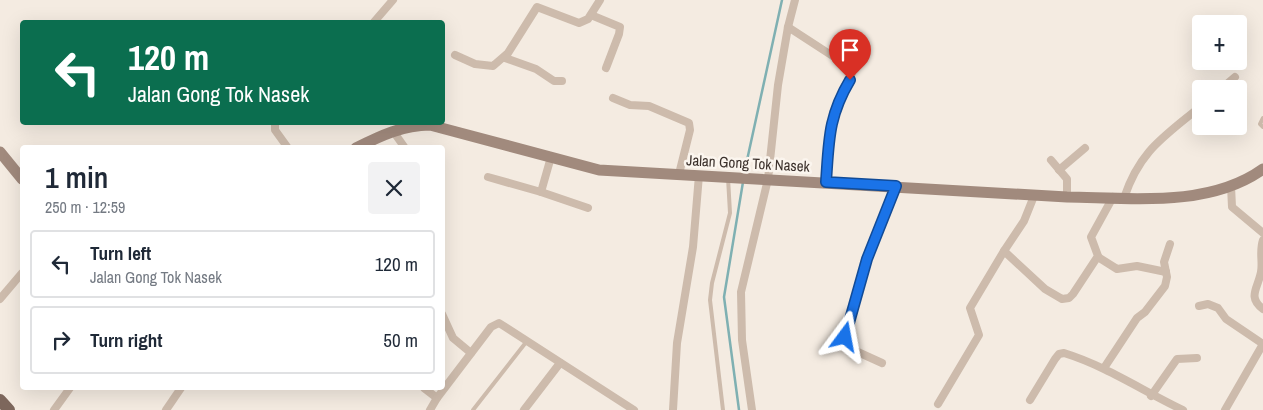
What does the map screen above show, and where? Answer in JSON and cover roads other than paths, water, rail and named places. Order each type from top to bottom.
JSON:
[{"type":"main road","name":"Jalan Gong Tok Nasek","points":[[363,145],[393,132],[422,125]]},
{"type":"main road","name":"Jalan Gong Tok Nasek","points":[[434,125],[599,170],[733,176],[1034,196],[1119,198],[1191,195],[1231,186],[1263,169]]},
{"type":"main road","points":[[0,152],[20,177]]},
{"type":"main road","points":[[0,400],[8,410]]},
{"type":"street","points":[[376,20],[393,0]]},
{"type":"street","points":[[455,55],[481,66],[494,66],[504,58],[524,31],[537,7],[579,23],[591,15],[600,0]]},
{"type":"street","points":[[752,410],[740,305],[742,281],[765,178],[788,27],[795,0]]},
{"type":"street","points":[[591,15],[620,27],[620,34],[606,68]]},
{"type":"street","points":[[788,27],[848,66],[852,73],[831,122],[826,182]]},
{"type":"street","points":[[504,58],[536,69],[554,81],[562,81]]},
{"type":"street","points":[[1231,80],[1235,76]]},
{"type":"street","points":[[613,98],[630,105],[649,106],[689,124],[691,127],[679,174]]},
{"type":"street","points":[[1166,272],[1137,266],[1117,269],[1098,256],[1091,237],[1119,198],[1133,172],[1151,148],[1192,114]]},
{"type":"street","points":[[275,125],[275,130],[286,145]]},
{"type":"street","points":[[393,132],[403,145]]},
{"type":"street","points":[[1059,170],[1084,148]]},
{"type":"street","points":[[541,192],[551,157]]},
{"type":"street","points":[[1051,160],[1067,179],[1068,197]]},
{"type":"street","points":[[673,410],[677,343],[692,247],[699,175]]},
{"type":"street","points":[[488,177],[588,208]]},
{"type":"street","points":[[882,362],[849,348],[845,337],[867,259],[896,186]]},
{"type":"street","points":[[1231,186],[1232,207],[1263,233]]},
{"type":"street","points":[[938,404],[979,335],[970,308],[1024,221],[1034,196]]},
{"type":"street","points":[[1263,240],[1259,252],[1261,271],[1253,292],[1256,303],[1263,309]]},
{"type":"street","points":[[1104,368],[1137,318],[1145,312],[1165,286],[1166,272],[1164,262],[1170,244]]},
{"type":"street","points":[[1004,251],[1045,289],[1062,299],[1069,298],[1073,294],[1098,256]]},
{"type":"street","points":[[0,299],[20,275]]},
{"type":"street","points":[[1199,306],[1208,304],[1218,308],[1226,319],[1263,344],[1225,410]]},
{"type":"street","points":[[445,321],[452,338],[471,353]]},
{"type":"street","points":[[445,388],[495,324],[504,325],[634,410]]},
{"type":"street","points":[[1030,400],[1060,354],[1064,353],[1104,368],[1152,396],[1182,410]]},
{"type":"street","points":[[1152,396],[1177,359],[1197,358]]},
{"type":"street","points":[[524,410],[560,363]]},
{"type":"street","points":[[54,410],[69,390]]},
{"type":"street","points":[[166,410],[180,390]]},
{"type":"street","points":[[426,390],[436,398]]},
{"type":"street","points":[[432,410],[436,398],[443,390]]},
{"type":"lane","points":[[1263,118],[1260,124],[1263,127]]},
{"type":"lane","points":[[723,410],[710,300],[712,284],[730,213],[733,176]]},
{"type":"lane","points":[[473,410],[527,340]]},
{"type":"waterway","points":[[744,174],[782,0]]},
{"type":"waterway","points":[[739,410],[724,297],[743,182]]}]
